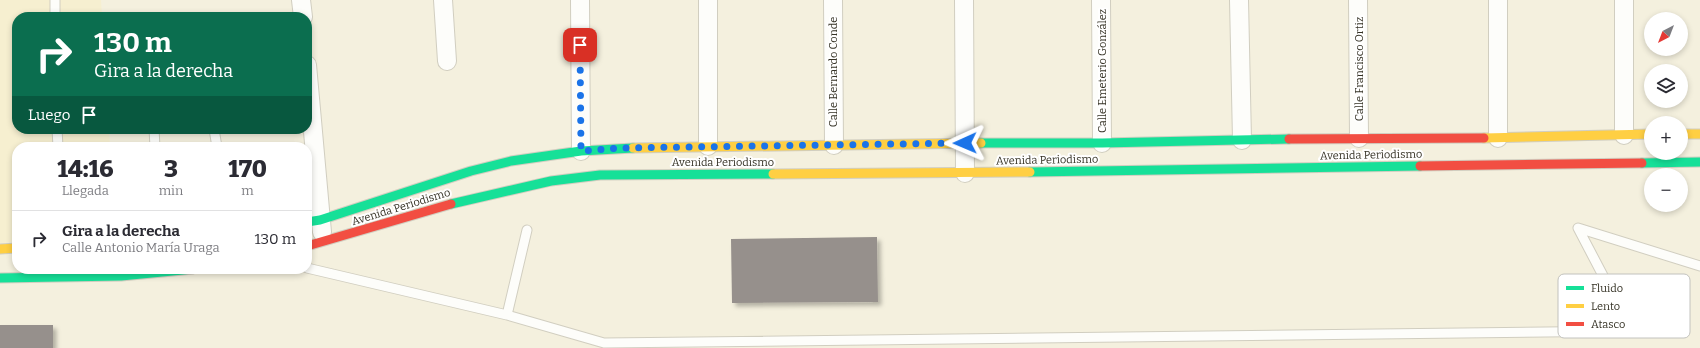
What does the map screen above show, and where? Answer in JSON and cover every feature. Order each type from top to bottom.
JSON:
[{"type":"street","points":[[301,0],[302,12]]},
{"type":"street","points":[[443,0],[447,61]]},
{"type":"street","points":[[580,0],[581,151]]},
{"type":"street","points":[[708,0],[708,146]]},
{"type":"street","name":"Calle Bernardo Conde","points":[[833,0],[834,144]]},
{"type":"street","points":[[964,0],[965,173]]},
{"type":"street","name":"Calle Emeterio González","points":[[1101,0],[1102,143]]},
{"type":"street","points":[[1239,0],[1242,140]]},
{"type":"street","name":"Calle Francisco Ortiz","points":[[1358,0],[1359,138]]},
{"type":"street","points":[[1498,0],[1498,138]]},
{"type":"street","points":[[1624,0],[1624,135]]},
{"type":"street","name":"Avenida Periodismo","points":[[314,221],[484,167],[511,161],[581,151],[620,148],[834,144],[1102,143],[1359,138],[1498,138],[1644,134]]},
{"type":"street","points":[[1688,134],[1700,134]]},
{"type":"street","name":"Avenida Periodismo","points":[[315,244],[466,200],[551,181],[600,175],[965,173],[1700,162]]},
{"type":"street","points":[[312,176],[315,244]]},
{"type":"street","points":[[0,248],[12,248]]},
{"type":"street","points":[[0,278],[126,276],[140,274]]},
{"type":"lane","points":[[55,0],[55,12]]},
{"type":"lane","points":[[1602,274],[1578,228],[1700,266]]},
{"type":"lane","points":[[507,315],[527,230]]},
{"type":"lane","points":[[312,269],[507,315],[604,343],[1558,332]]},
{"type":"shaded area","points":[[0,0],[101,0],[102,12],[12,12],[12,134],[109,134],[110,142],[12,142],[12,242],[0,243]]},
{"type":"building","points":[[877,237],[878,302],[732,303],[731,239]]},
{"type":"building","points":[[0,325],[53,325],[53,348],[0,348]]},
{"type":"traffic: fast","points":[[981,143],[1102,143],[1289,139]]},
{"type":"traffic: fast","points":[[312,221],[320,220],[471,171],[511,161],[581,151],[633,148]]},
{"type":"traffic: fast","points":[[1642,163],[1700,162]]},
{"type":"traffic: fast","points":[[1030,172],[1420,166]]},
{"type":"traffic: fast","points":[[451,204],[551,181],[600,175],[773,174]]},
{"type":"traffic: fast","points":[[0,278],[121,276],[142,274]]},
{"type":"traffic: slow","points":[[1484,138],[1644,134]]},
{"type":"traffic: slow","points":[[1688,134],[1700,134]]},
{"type":"traffic: slow","points":[[633,148],[981,143]]},
{"type":"traffic: slow","points":[[773,174],[1030,172]]},
{"type":"traffic: slow","points":[[0,249],[12,248]]},
{"type":"traffic: jam","points":[[1289,139],[1484,138]]},
{"type":"traffic: jam","points":[[1420,166],[1642,163]]},
{"type":"traffic: jam","points":[[312,245],[451,204]]},
{"type":"route","points":[[580,45],[581,151],[620,148],[965,143]]}]
